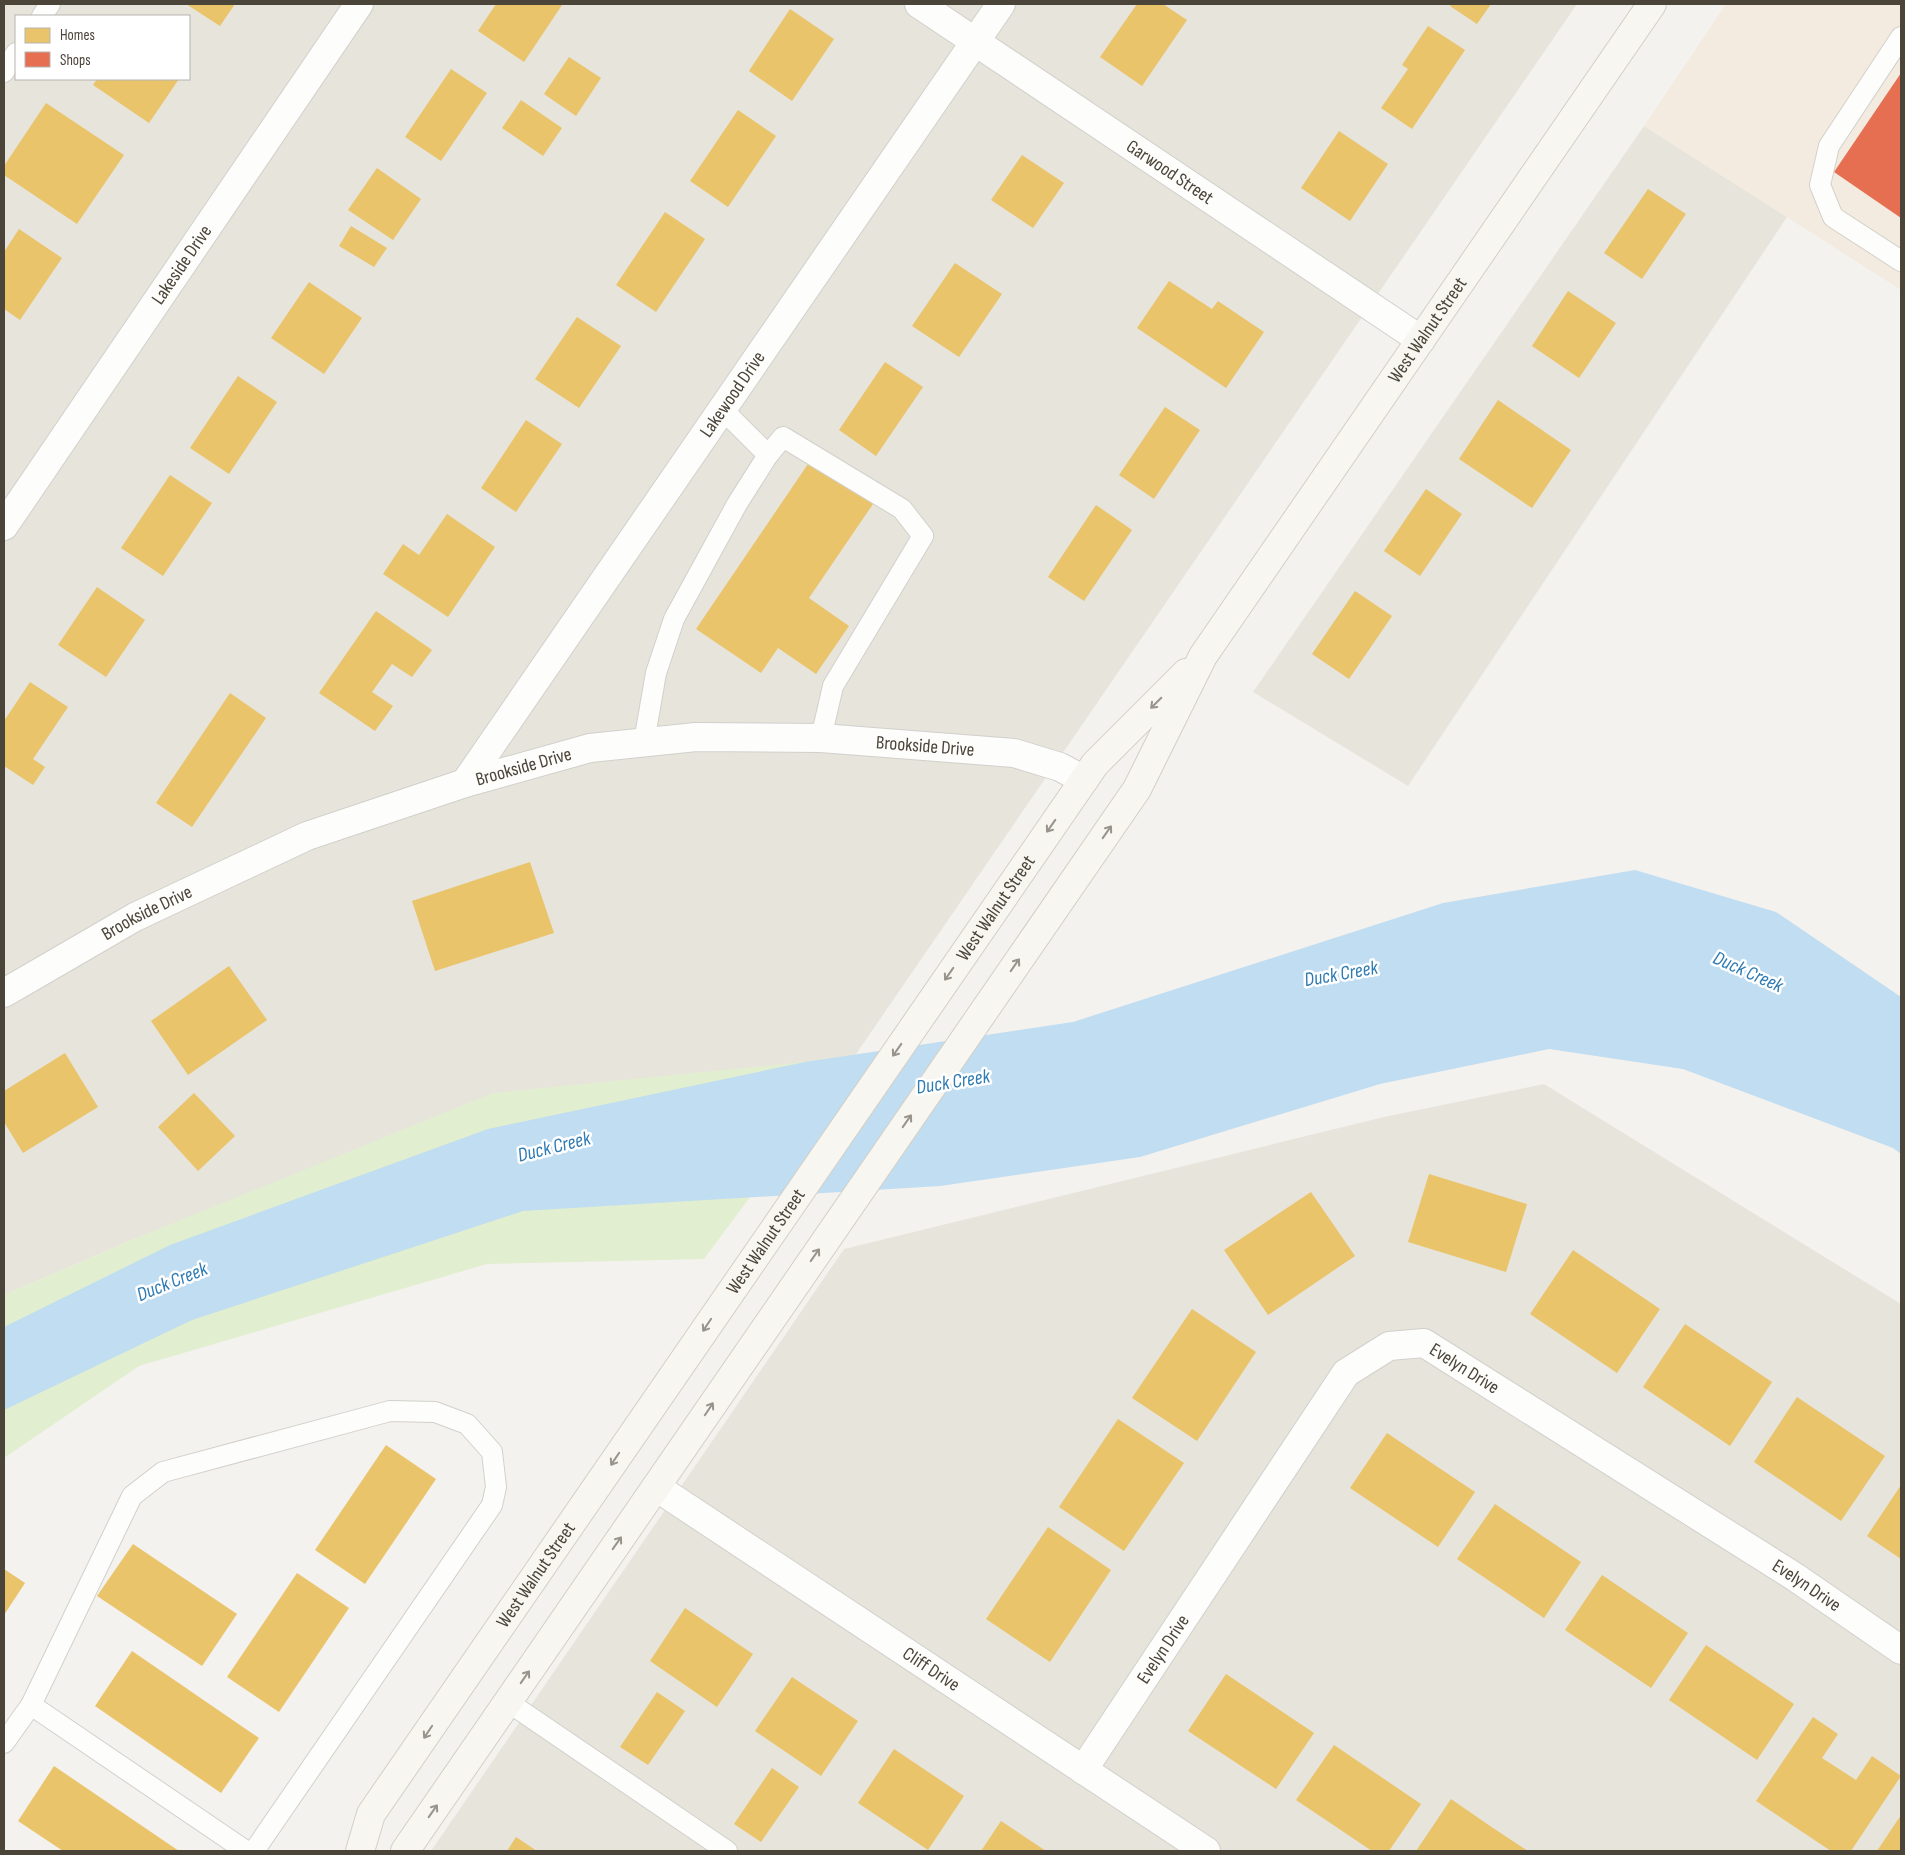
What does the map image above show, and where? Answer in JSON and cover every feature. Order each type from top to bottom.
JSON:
[{"type":"main road","name":"West Walnut Street","points":[[405,1851],[1136,790],[1203,656],[1652,4]]},
{"type":"main road","name":"West Walnut Street","points":[[360,1851],[371,1814],[1095,764],[1203,656]]},
{"type":"street","name":"Lakeside Drive","points":[[4,526],[359,4]]},
{"type":"street","name":"Garwood Street","points":[[919,4],[1421,340]]},
{"type":"street","name":"Lakewood Drive","points":[[465,783],[1001,4]]},
{"type":"street","name":"Brookside Drive","points":[[4,992],[135,917],[308,836],[465,783],[590,748],[696,737],[821,738],[1014,754],[1060,767],[1084,780]]},
{"type":"street","name":"Evelyn Drive","points":[[1083,1770],[1346,1373],[1389,1346],[1424,1343],[1795,1577],[1901,1650]]},
{"type":"street","name":"Cliff Drive","points":[[656,1488],[1206,1851]]},
{"type":"lane","points":[[43,15],[50,4]]},
{"type":"lane","points":[[1901,37],[1829,146],[1820,185],[1833,217],[1901,261]]},
{"type":"lane","points":[[4,72],[15,55]]},
{"type":"lane","points":[[722,410],[768,455]]},
{"type":"lane","points":[[644,742],[656,673],[674,619],[737,504],[768,455],[783,437],[902,509],[923,536],[833,686],[821,738]]},
{"type":"lane","points":[[4,1743],[31,1705],[132,1496],[162,1472],[390,1411],[435,1412],[467,1424],[492,1452],[496,1487],[492,1505],[254,1851]]},
{"type":"lane","points":[[508,1702],[727,1851]]},
{"type":"lane","points":[[31,1705],[246,1851]]},
{"type":"shaded area","points":[[4,4],[1577,4],[854,1057],[134,1239],[4,1295]]},
{"type":"shaded area","points":[[1726,4],[1901,4],[1901,290],[1644,126]]},
{"type":"shaded area","points":[[1644,126],[1787,217],[1408,786],[1253,692]]},
{"type":"shaded area","points":[[1544,1084],[1901,1304],[1901,1851],[431,1851],[844,1249],[1384,1117]]},
{"type":"green space","points":[[854,1057],[704,1259],[487,1264],[139,1366],[4,1458],[4,1295],[134,1239],[493,1093]]},
{"type":"water","name":"Duck Creek","points":[[1635,870],[1776,912],[1901,997],[1901,1154],[1893,1148],[1683,1069],[1549,1049],[1380,1084],[1140,1157],[940,1186],[523,1211],[192,1320],[4,1410],[4,1327],[170,1245],[488,1129],[805,1062],[1073,1022],[1443,903]]},
{"type":"building: Homes","points":[[186,4],[235,4],[220,26]]},
{"type":"building: Homes","points":[[496,4],[562,5],[524,62],[478,31]]},
{"type":"building: Homes","points":[[1137,4],[1163,4],[1187,20],[1142,86],[1100,57]]},
{"type":"building: Homes","points":[[1452,4],[1491,4],[1477,24],[1450,6]]},
{"type":"building: Homes","points":[[790,9],[834,39],[792,101],[749,71]]},
{"type":"building: Homes","points":[[1428,26],[1465,50],[1412,129],[1381,108],[1408,69],[1402,65]]},
{"type":"building: Homes","points":[[569,57],[601,78],[576,116],[544,94]]},
{"type":"building: Homes","points":[[451,69],[487,93],[441,161],[405,137]]},
{"type":"building: Homes","points":[[96,80],[178,80],[149,123],[93,85]]},
{"type":"building: Homes","points":[[521,100],[562,128],[543,156],[502,128]]},
{"type":"building: Homes","points":[[46,103],[124,155],[77,224],[4,175],[4,166]]},
{"type":"building: Homes","points":[[738,110],[776,136],[728,207],[690,181]]},
{"type":"building: Homes","points":[[1339,131],[1388,164],[1350,221],[1301,188]]},
{"type":"building: Homes","points":[[1022,155],[1064,183],[1033,228],[991,200]]},
{"type":"building: Homes","points":[[377,168],[421,199],[393,240],[348,210]]},
{"type":"building: Homes","points":[[1648,189],[1686,214],[1642,279],[1604,253]]},
{"type":"building: Homes","points":[[665,212],[705,239],[656,312],[616,285]]},
{"type":"building: Homes","points":[[351,226],[387,248],[374,267],[339,246]]},
{"type":"building: Homes","points":[[19,229],[62,258],[20,320],[4,309],[4,252]]},
{"type":"building: Homes","points":[[955,263],[1002,294],[959,357],[912,326]]},
{"type":"building: Homes","points":[[1169,281],[1212,309],[1218,301],[1264,332],[1226,388],[1137,328]]},
{"type":"building: Homes","points":[[309,282],[362,318],[324,374],[271,338]]},
{"type":"building: Homes","points":[[1568,291],[1616,323],[1579,378],[1532,346]]},
{"type":"building: Homes","points":[[577,317],[621,346],[579,408],[535,379]]},
{"type":"building: Homes","points":[[885,362],[923,387],[876,456],[839,430]]},
{"type":"building: Homes","points":[[238,376],[277,402],[229,474],[190,448]]},
{"type":"building: Homes","points":[[1498,400],[1571,450],[1532,508],[1459,459]]},
{"type":"building: Homes","points":[[1165,407],[1200,430],[1154,499],[1119,475]]},
{"type":"building: Homes","points":[[526,420],[562,444],[516,512],[481,488]]},
{"type":"building: Homes","points":[[810,461],[873,504],[809,598],[849,626],[816,674],[778,648],[761,673],[696,629]]},
{"type":"building: Homes","points":[[170,475],[212,503],[163,576],[121,548]]},
{"type":"building: Homes","points":[[1426,489],[1462,514],[1420,576],[1384,551]]},
{"type":"building: Homes","points":[[1096,505],[1132,530],[1084,601],[1048,577]]},
{"type":"building: Homes","points":[[447,514],[495,547],[448,617],[383,574],[403,544],[419,555]]},
{"type":"building: Homes","points":[[97,587],[145,620],[106,677],[58,645]]},
{"type":"building: Homes","points":[[1355,591],[1392,616],[1349,679],[1312,654]]},
{"type":"building: Homes","points":[[376,611],[432,650],[412,677],[392,664],[372,692],[393,706],[375,731],[319,693]]},
{"type":"building: Homes","points":[[30,682],[68,707],[33,759],[45,767],[33,785],[4,766],[4,721]]},
{"type":"building: Homes","points":[[230,693],[266,718],[192,827],[156,803]]},
{"type":"building: Homes","points":[[530,862],[554,933],[435,971],[412,901]]},
{"type":"building: Homes","points":[[229,966],[267,1020],[188,1075],[151,1021]]},
{"type":"building: Homes","points":[[65,1053],[98,1107],[23,1153],[4,1122],[4,1091]]},
{"type":"building: Homes","points":[[194,1093],[235,1136],[198,1171],[158,1127]]},
{"type":"building: Homes","points":[[1429,1174],[1527,1204],[1506,1272],[1408,1242]]},
{"type":"building: Homes","points":[[1311,1192],[1355,1256],[1268,1315],[1224,1250]]},
{"type":"building: Homes","points":[[1573,1250],[1660,1309],[1617,1373],[1530,1314]]},
{"type":"building: Homes","points":[[1192,1309],[1256,1352],[1197,1441],[1132,1398]]},
{"type":"building: Homes","points":[[1685,1324],[1772,1382],[1730,1446],[1643,1387]]},
{"type":"building: Homes","points":[[1797,1397],[1885,1456],[1841,1521],[1754,1462]]},
{"type":"building: Homes","points":[[1118,1419],[1184,1463],[1124,1551],[1059,1507]]},
{"type":"building: Homes","points":[[1387,1433],[1475,1492],[1438,1547],[1350,1488]]},
{"type":"building: Homes","points":[[386,1445],[436,1479],[365,1584],[315,1550]]},
{"type":"building: Homes","points":[[1901,1485],[1901,1559],[1867,1536]]},
{"type":"building: Homes","points":[[1495,1504],[1581,1562],[1544,1618],[1457,1559]]},
{"type":"building: Homes","points":[[1048,1527],[1111,1570],[1050,1662],[986,1619]]},
{"type":"building: Homes","points":[[133,1544],[237,1614],[202,1666],[97,1596]]},
{"type":"building: Homes","points":[[4,1569],[25,1583],[4,1615]]},
{"type":"building: Homes","points":[[297,1573],[349,1608],[279,1712],[227,1677]]},
{"type":"building: Homes","points":[[1602,1575],[1688,1633],[1651,1688],[1565,1630]]},
{"type":"building: Homes","points":[[685,1608],[753,1654],[717,1707],[650,1661]]},
{"type":"building: Homes","points":[[1706,1645],[1794,1704],[1757,1760],[1669,1700]]},
{"type":"building: Homes","points":[[132,1651],[259,1738],[221,1793],[95,1706]]},
{"type":"building: Homes","points":[[1226,1674],[1314,1733],[1276,1789],[1188,1731]]},
{"type":"building: Homes","points":[[792,1677],[858,1721],[821,1776],[755,1731]]},
{"type":"building: Homes","points":[[657,1692],[685,1711],[648,1765],[620,1747]]},
{"type":"building: Homes","points":[[1813,1717],[1838,1734],[1822,1758],[1856,1780],[1872,1756],[1901,1776],[1851,1851],[1831,1851],[1756,1801]]},
{"type":"building: Homes","points":[[1334,1745],[1421,1804],[1389,1851],[1372,1851],[1296,1800]]},
{"type":"building: Homes","points":[[894,1749],[964,1796],[928,1850],[858,1803]]},
{"type":"building: Homes","points":[[54,1766],[179,1851],[63,1851],[18,1821]]},
{"type":"building: Homes","points":[[772,1768],[799,1787],[761,1842],[734,1824]]},
{"type":"building: Homes","points":[[1451,1799],[1493,1828],[1528,1851],[1416,1851]]},
{"type":"building: Homes","points":[[1901,1815],[1901,1851],[1877,1851]]},
{"type":"building: Homes","points":[[1001,1821],[1046,1851],[981,1851]]},
{"type":"building: Homes","points":[[516,1837],[537,1851],[507,1851]]},
{"type":"building: Shops","points":[[1901,73],[1901,218],[1834,172]]}]
